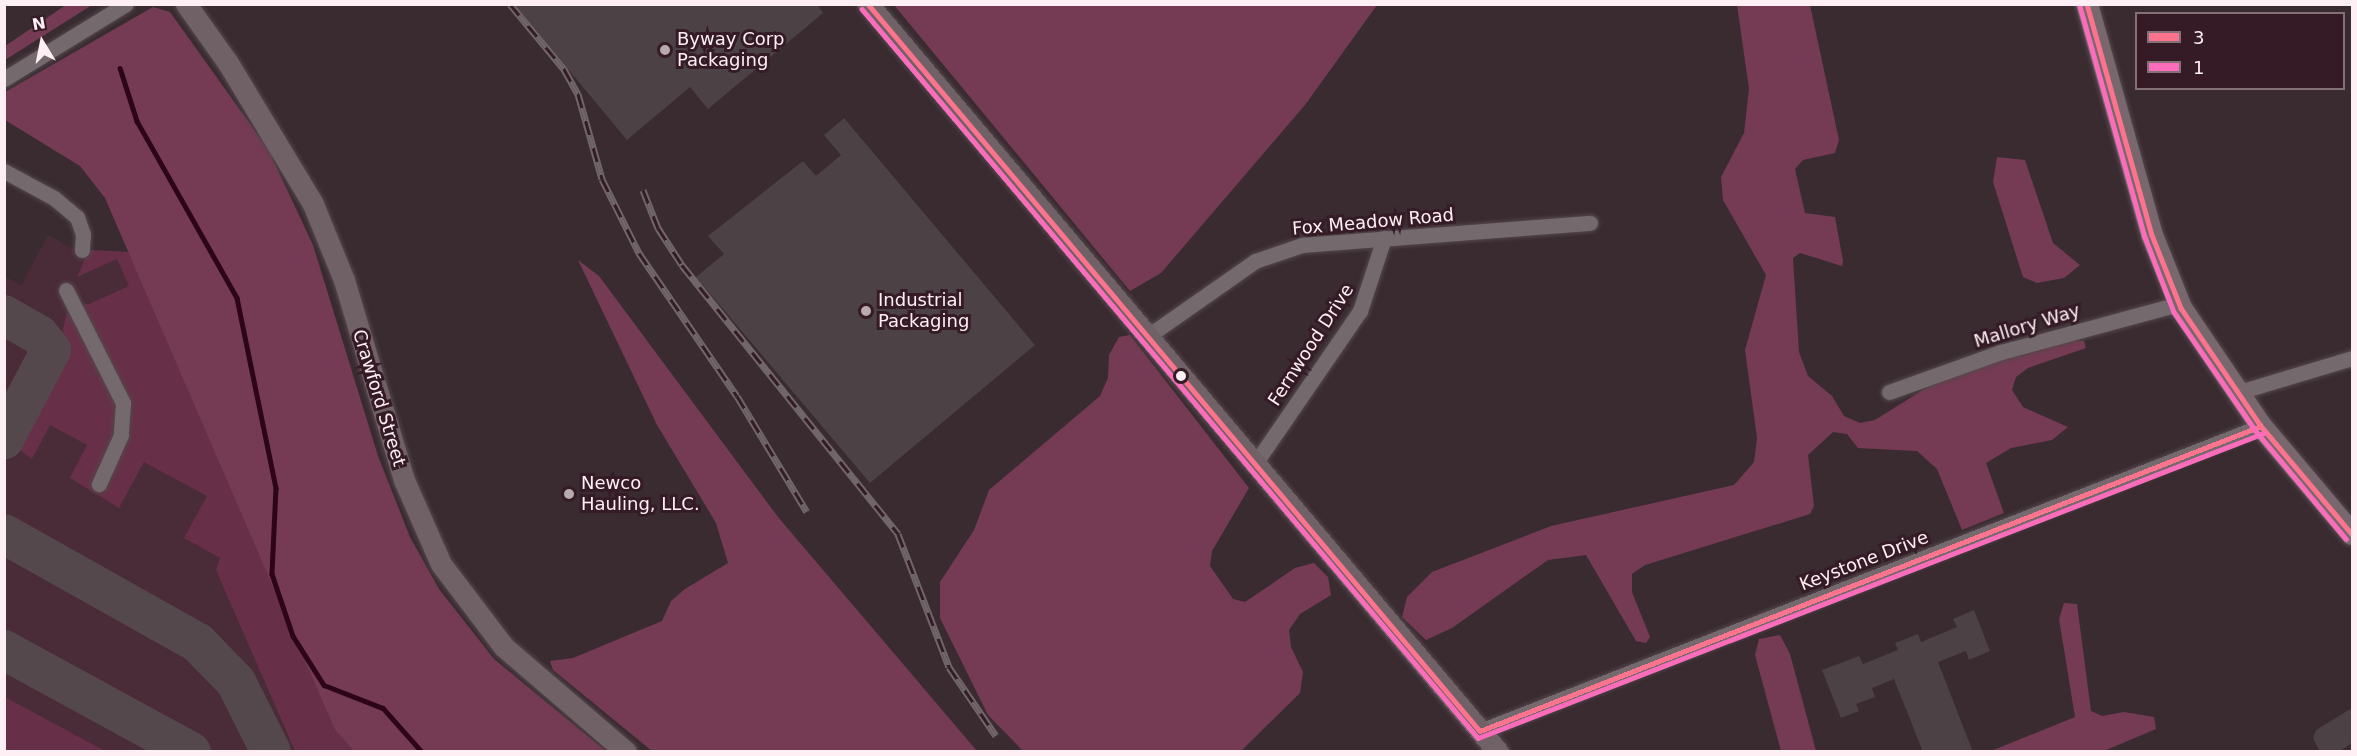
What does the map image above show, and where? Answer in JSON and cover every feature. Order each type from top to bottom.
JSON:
[{"type":"main road","points":[[2087,4],[2155,243],[2179,304],[2261,426],[2352,534]]},
{"type":"street","points":[[4,79],[126,4]]},
{"type":"street","name":"Crawford Street","points":[[186,4],[264,120],[312,204],[344,280],[404,480],[441,564],[504,647],[626,752]]},
{"type":"street","points":[[868,4],[1498,752]]},
{"type":"street","points":[[4,171],[54,198],[76,217],[83,234],[82,250]]},
{"type":"street","name":"Fox Meadow Road","points":[[1148,336],[1227,279],[1279,251],[1302,244],[1590,223]]},
{"type":"street","name":"Fernwood Drive","points":[[1254,465],[1360,311],[1384,238]]},
{"type":"street","points":[[66,290],[123,403],[121,435],[99,484]]},
{"type":"street","name":"Mallory Way","points":[[1889,392],[2001,352],[2179,304]]},
{"type":"street","points":[[2239,392],[2352,358]]},
{"type":"street","name":"Keystone Drive","points":[[1480,731],[2261,426]]},
{"type":"shaded area","points":[[66,5],[92,5],[5,60],[5,46]]},
{"type":"shaded area","points":[[894,5],[1377,5],[1305,105],[1161,273],[1130,291]]},
{"type":"shaded area","points":[[1737,5],[1810,5],[1839,140],[1835,153],[1803,160],[1795,169],[1805,213],[1835,217],[1843,261],[1842,266],[1800,253],[1793,258],[1799,352],[1808,376],[1832,396],[1844,416],[1860,423],[1875,420],[1926,388],[1992,361],[2069,340],[2084,341],[2086,348],[2028,368],[2016,377],[2012,390],[2023,407],[2068,427],[2052,440],[2011,448],[1986,463],[2004,513],[1962,530],[1937,469],[1917,451],[1858,448],[1847,434],[1833,432],[1808,455],[1814,506],[1810,514],[1645,565],[1632,574],[1632,592],[1650,637],[1646,643],[1636,641],[1586,555],[1548,560],[1452,628],[1426,640],[1402,617],[1407,597],[1432,572],[1551,526],[1734,485],[1754,462],[1757,438],[1745,350],[1766,275],[1723,200],[1721,177],[1744,133],[1749,89]]},
{"type":"shaded area","points":[[153,7],[170,12],[268,149],[313,245],[378,456],[410,537],[439,589],[494,659],[606,751],[354,751],[335,730],[105,198],[80,166],[5,120],[5,92]]},
{"type":"shaded area","points":[[1997,157],[2025,160],[2053,243],[2080,265],[2064,278],[2037,283],[2023,277],[1993,182]]},
{"type":"shaded area","points":[[48,235],[73,249],[131,252],[348,751],[5,751],[4,276],[21,285]]},
{"type":"shaded area","points":[[89,250],[131,252],[335,730],[354,751],[295,751],[216,570],[220,558],[184,538],[207,496],[144,462],[119,508],[70,478],[87,445],[50,425],[32,459],[12,444],[55,368],[68,306],[89,304],[129,286],[117,259],[77,277]]},
{"type":"shaded area","points":[[578,260],[599,276],[778,517],[977,751],[652,751],[553,670],[550,661],[573,658],[662,621],[671,601],[685,589],[728,563],[716,523],[657,425]]},
{"type":"shaded area","points":[[1130,335],[1249,488],[1212,551],[1210,566],[1233,599],[1245,602],[1295,568],[1314,563],[1328,577],[1331,595],[1300,614],[1289,630],[1291,647],[1303,672],[1300,693],[1241,751],[1023,751],[988,715],[940,618],[940,582],[974,530],[989,490],[1100,396],[1108,378],[1109,355],[1119,337]]},
{"type":"shaded area","points":[[2064,603],[2077,604],[2091,711],[2102,716],[2124,712],[2154,717],[2156,729],[2104,751],[1991,751],[2075,717],[2059,619]]},
{"type":"shaded area","points":[[1780,635],[1790,654],[1816,751],[1781,751],[1755,655],[1759,639]]},
{"type":"shaded area","points":[[5,697],[105,751],[5,751]]},
{"type":"building","name":"Byway Corp Packaging","points":[[514,4],[817,4],[823,13],[708,109],[690,87],[627,140]]},
{"type":"building","name":"Industrial Packaging","points":[[844,118],[1035,345],[870,483],[696,277],[724,254],[708,236],[803,161],[816,176],[841,155],[824,135]]},
{"type":"building","points":[[1974,610],[1990,651],[1969,660],[1966,651],[1938,662],[1973,752],[1923,752],[1894,679],[1872,688],[1875,697],[1856,704],[1859,711],[1841,718],[1822,670],[1859,656],[1863,664],[1898,650],[1895,643],[1918,634],[1921,642],[1957,627],[1953,619]]},
{"type":"building","points":[[2352,708],[2352,743],[2338,752],[2320,752],[2313,738],[2316,730]]},
{"type":"waterway","points":[[120,68],[137,121],[237,298],[276,488],[272,574],[293,636],[324,685],[383,708],[422,752]]},
{"type":"taxiway","points":[[4,315],[39,335],[51,350],[4,439]]},
{"type":"taxiway","points":[[4,534],[198,643],[236,682],[271,752]]},
{"type":"taxiway","points":[[4,650],[191,752]]},
{"type":"railway","points":[[510,4],[564,69],[578,94],[602,179],[639,253],[737,396],[807,512]]},
{"type":"railway","points":[[643,190],[658,228],[682,265],[898,534],[949,667],[996,736]]},
{"type":"transit line","name":"3","points":[[868,4],[1480,731],[2261,426]]},
{"type":"transit line","name":"3","points":[[2087,4],[2152,235],[2181,308],[2261,426],[2352,534]]},
{"type":"transit line","name":"1","points":[[2080,6],[2145,237],[2174,312],[2255,430],[2346,539]]},
{"type":"transit line","name":"1","points":[[862,9],[1478,738],[2264,433]]},
{"type":"place","name":"Byway Corp Packaging","points":[[665,50]]},
{"type":"place","name":"Industrial Packaging","points":[[866,311]]},
{"type":"place","name":"Newco Hauling, LLC.","points":[[569,494]]}]
